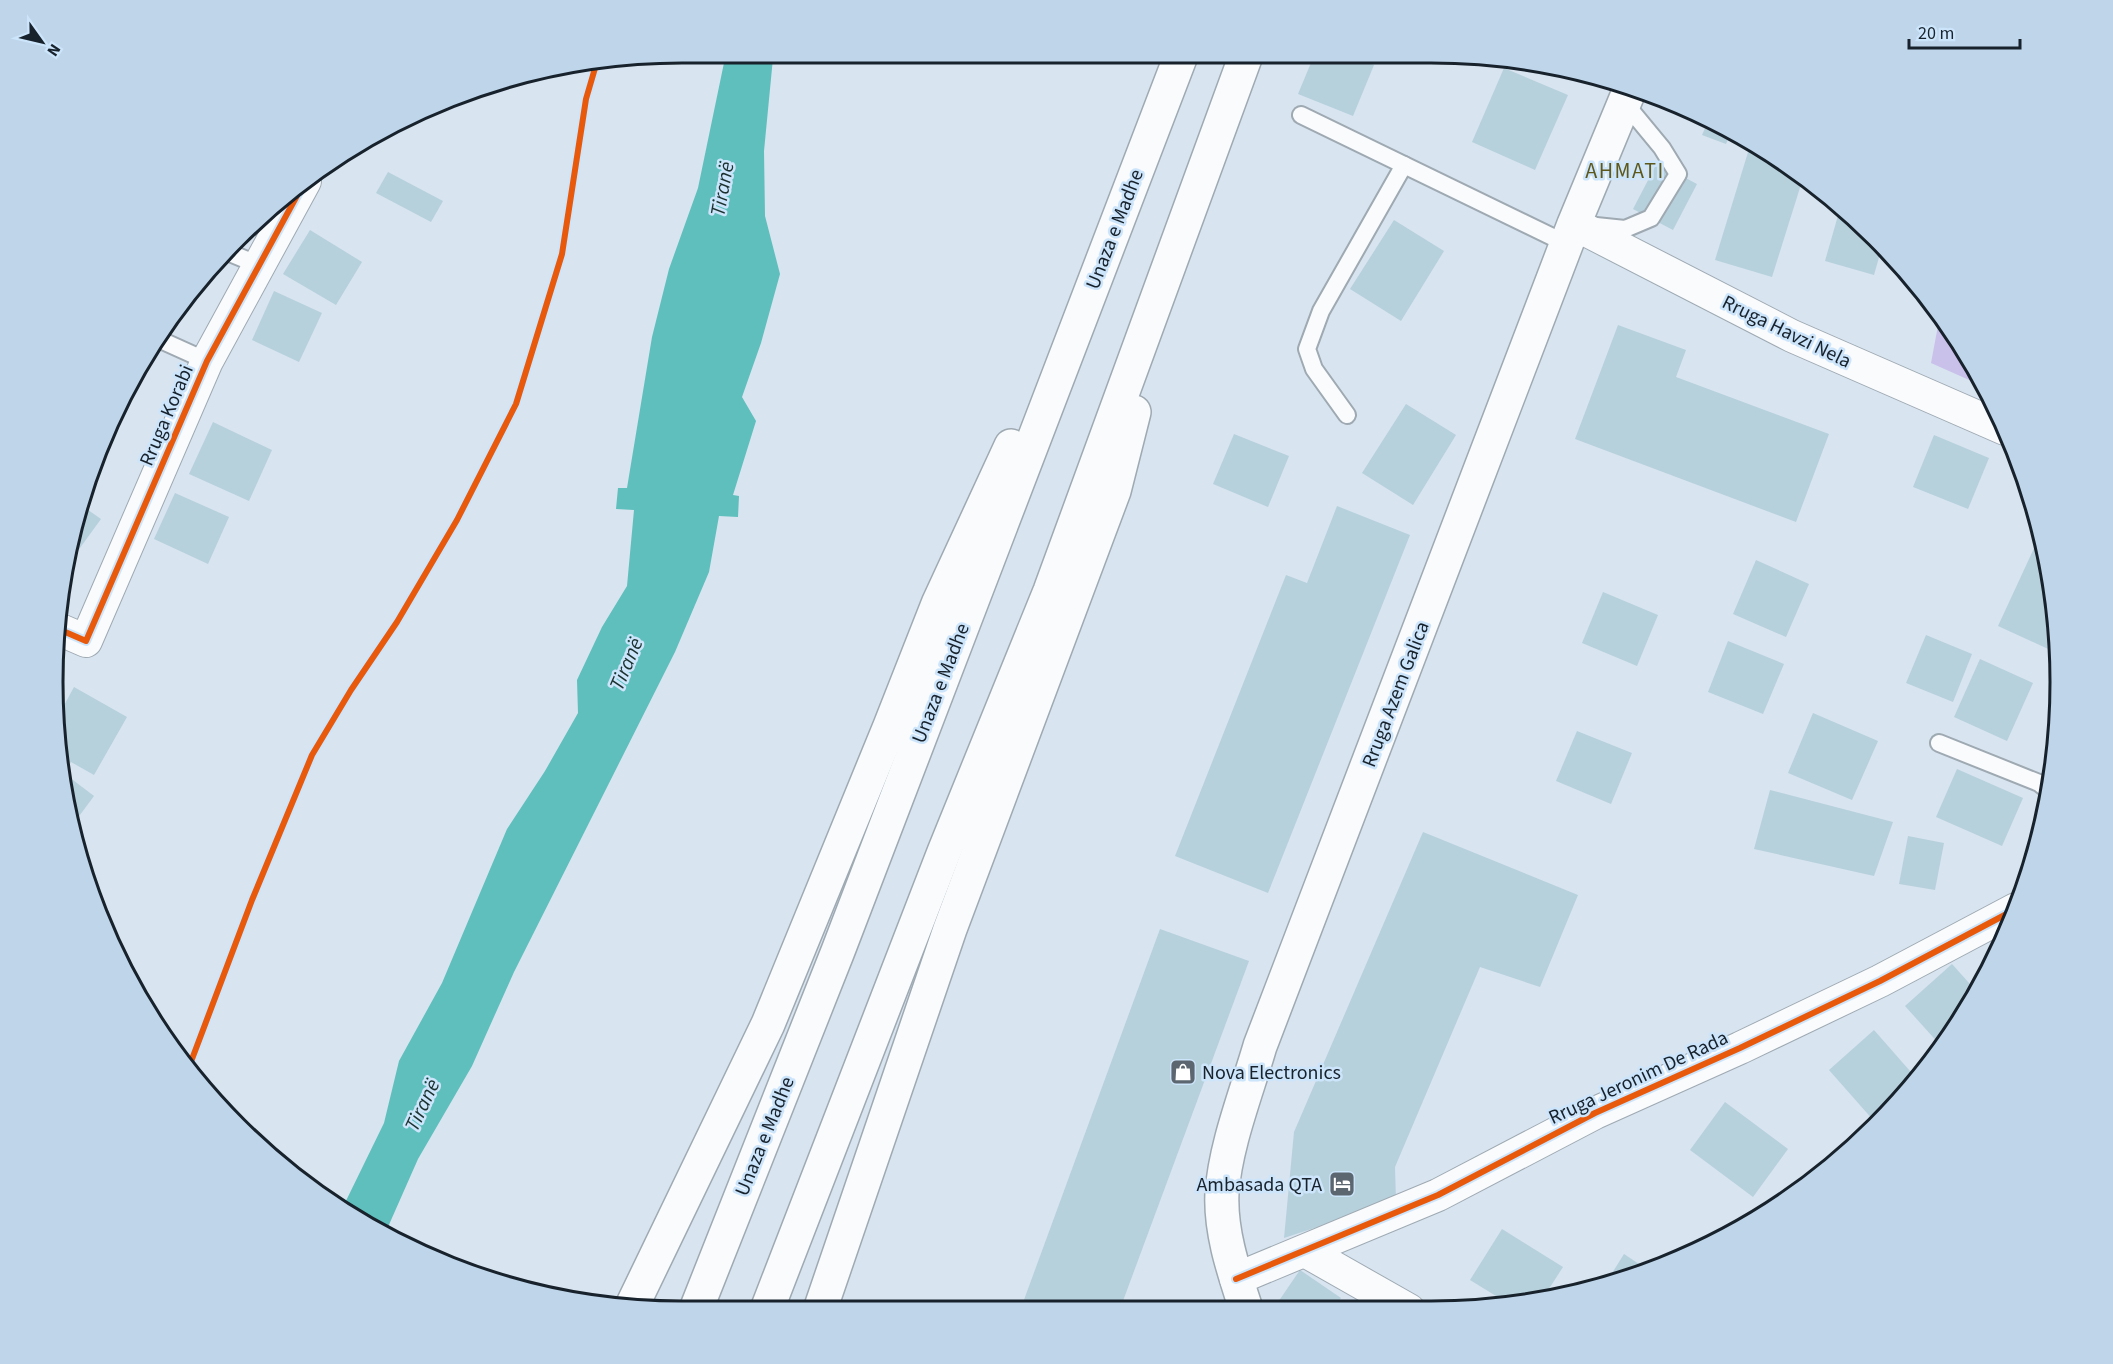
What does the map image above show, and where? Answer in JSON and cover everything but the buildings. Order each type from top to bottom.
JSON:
[{"type":"main road","name":"Unaza e Madhe","points":[[699,1301],[838,951],[1178,63]]},
{"type":"main road","points":[[770,1301],[944,852],[1050,591],[1243,63]]},
{"type":"main road","name":"Rruga Azem Galica","points":[[1243,1301],[1226,1237],[1222,1192],[1231,1143],[1260,1046],[1571,234],[1627,96]]},
{"type":"main road","points":[[635,1299],[768,1024],[952,573],[990,489],[1102,259]]},
{"type":"main road","points":[[823,1301],[950,930],[1114,491],[1124,459],[1164,281]]},
{"type":"street","name":"Rruga Korabi","points":[[65,632],[86,641],[207,361],[295,199]]},
{"type":"street","name":"Rruga Havzi Nela","points":[[1571,234],[1792,336],[1993,424]]},
{"type":"street","name":"Rruga Jeronim De Rada","points":[[1236,1279],[1438,1195],[1595,1113],[1740,1048],[1880,981],[2004,915]]},
{"type":"street","points":[[1305,1251],[1393,1301]]},
{"type":"lane","points":[[1301,115],[1404,165],[1571,234],[1625,230],[1651,218],[1678,174],[1627,96]]},
{"type":"lane","points":[[1347,415],[1314,369],[1307,349],[1321,312],[1404,165]]},
{"type":"lane","points":[[234,255],[259,265]]},
{"type":"lane","points":[[165,342],[207,361]]},
{"type":"lane","points":[[1939,743],[2041,785]]},
{"type":"shaded area","points":[[1938,327],[1971,381],[1931,363]]},
{"type":"water","name":"Tiranë","points":[[724,63],[773,63],[764,151],[765,216],[780,274],[761,343],[742,397],[756,421],[733,495],[739,496],[738,517],[719,516],[709,572],[675,652],[514,972],[472,1066],[418,1159],[388,1227],[346,1202],[384,1123],[399,1061],[442,983],[507,829],[545,771],[578,713],[577,680],[602,627],[627,586],[634,510],[616,509],[618,488],[627,488],[652,337],[669,269],[698,188]]},
{"type":"cycle path","points":[[192,1060],[252,900],[312,755],[351,690],[397,622],[457,520],[516,404],[562,254],[586,99],[595,69]]},
{"type":"cycle path","points":[[65,632],[86,641],[207,361],[295,199]]},
{"type":"cycle path","points":[[1236,1279],[1438,1195],[1595,1113],[1740,1048],[1880,981],[2004,915]]},
{"type":"place","name":"Nova Electronics","points":[[1183,1072]]},
{"type":"place","name":"Ambasada QTA","points":[[1342,1184]]},
{"type":"district","name":"AHMATI","points":[[1625,170]]}]
